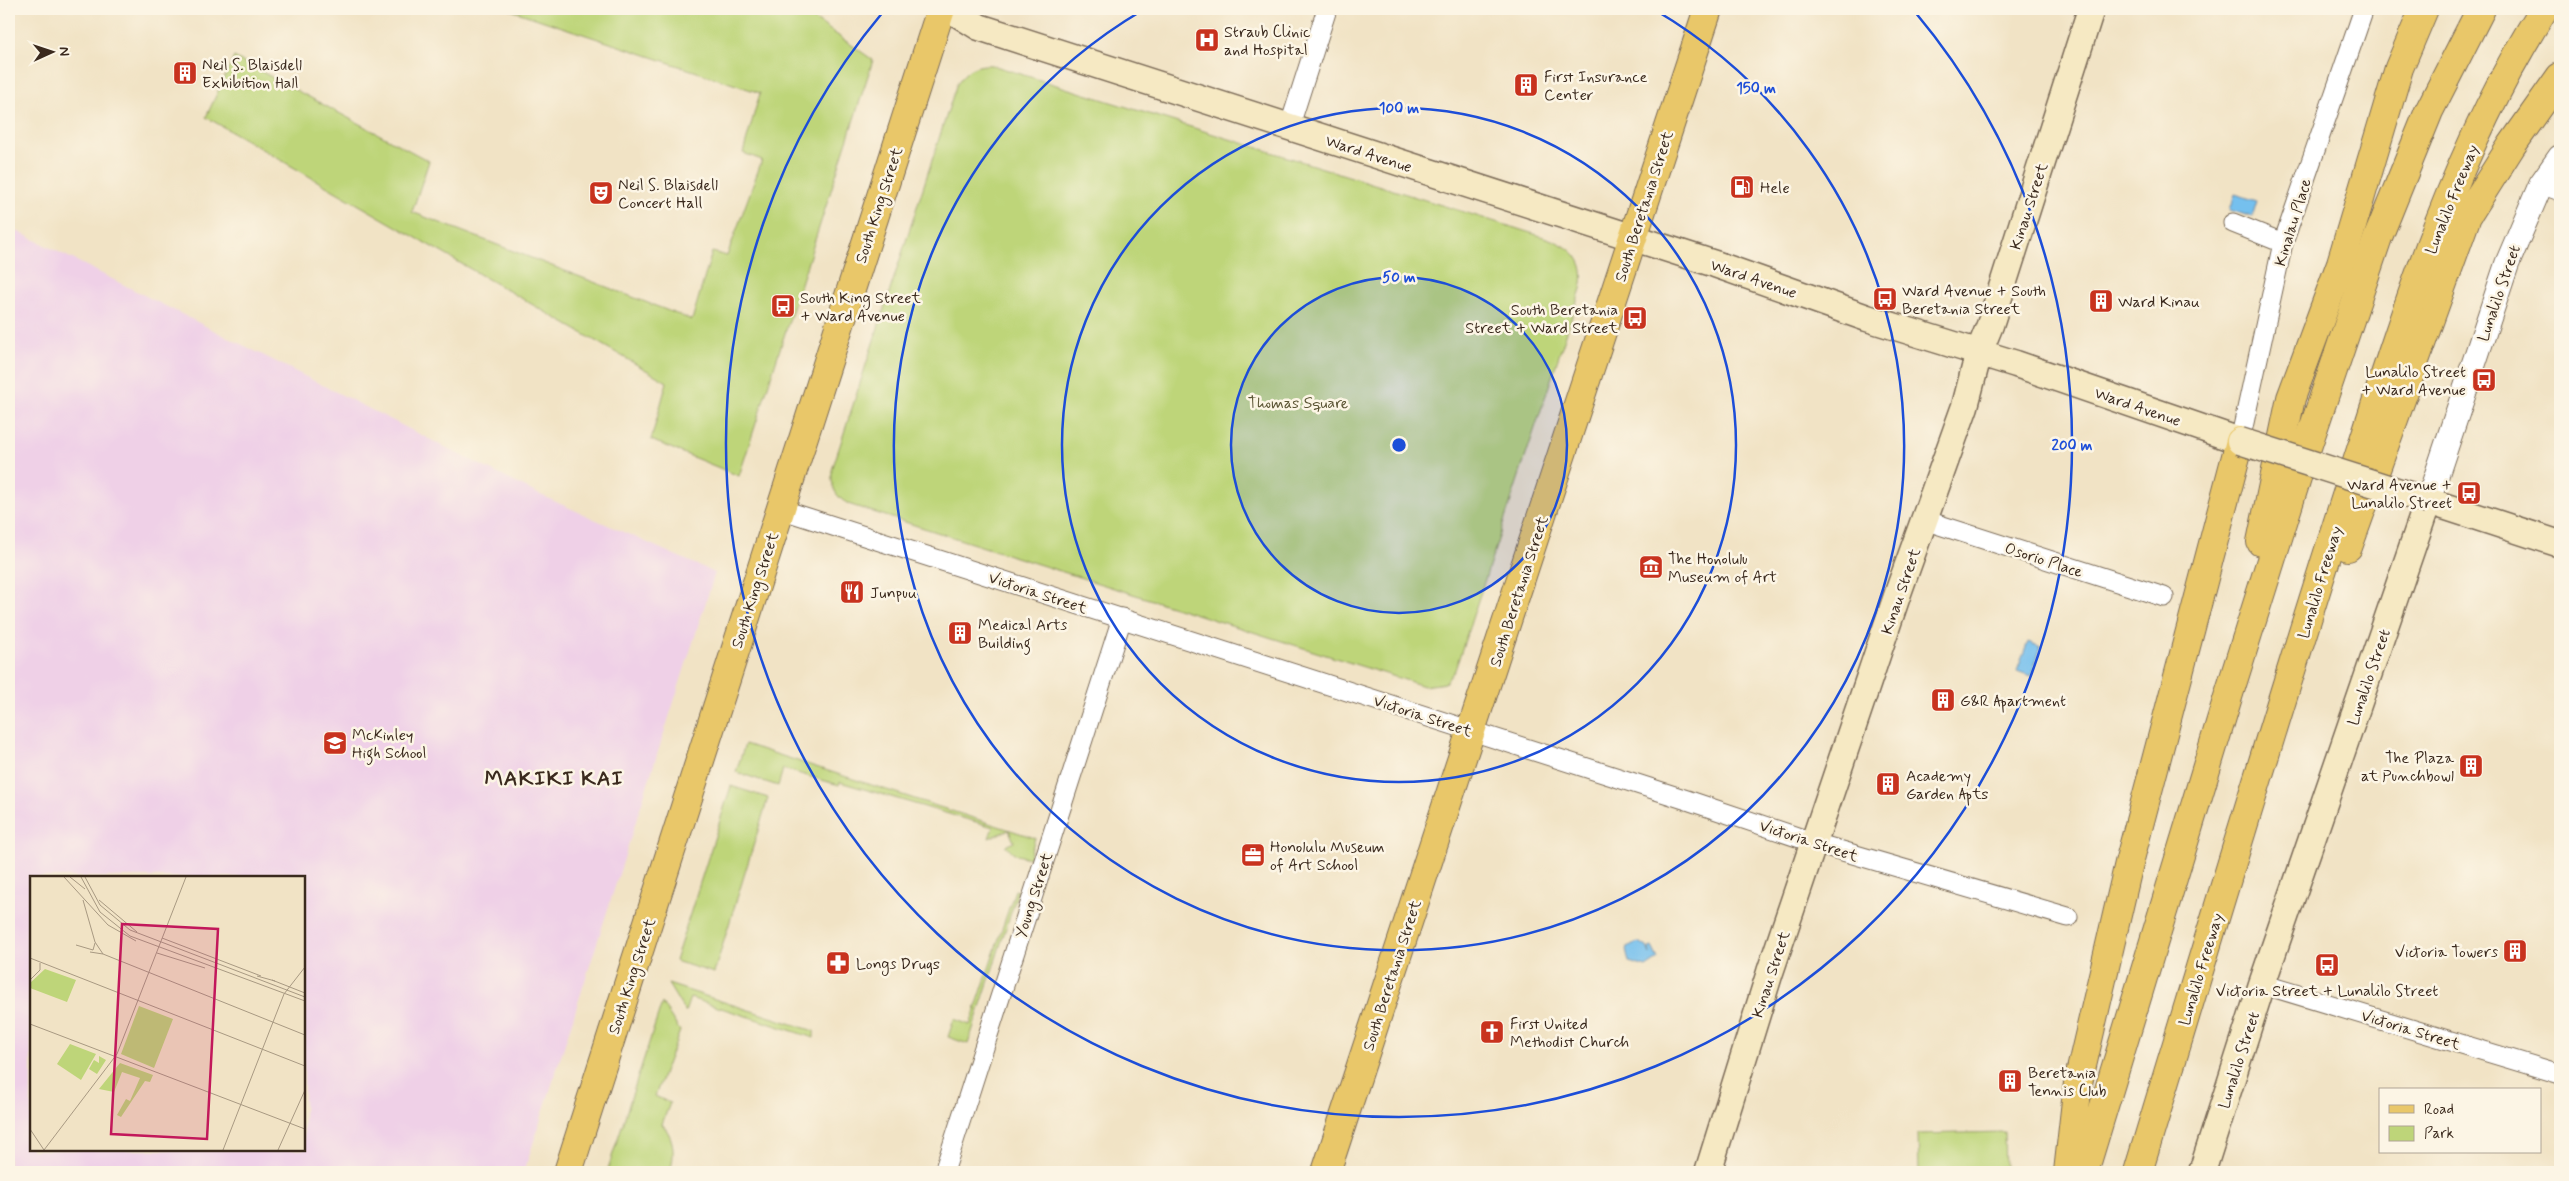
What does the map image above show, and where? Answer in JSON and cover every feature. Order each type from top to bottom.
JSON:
[{"type":"main road","name":"South King Street","points":[[568,1172],[942,9]]},
{"type":"main road","name":"Ward Avenue","points":[[950,9],[979,27],[1715,264],[1866,318],[1979,352],[2240,441],[2560,544]]},
{"type":"main road","name":"South Beretania Street","points":[[1326,1172],[1708,9]]},
{"type":"main road","name":"Kinau Street","points":[[1708,1172],[1770,972],[1924,520],[1965,406],[1979,352],[1990,325],[2091,9]]},
{"type":"main road","points":[[2228,697],[2291,398],[2341,263],[2399,68],[2424,9]]},
{"type":"main road","points":[[2084,1172],[2228,697],[2299,471],[2378,237],[2429,111],[2481,9]]},
{"type":"main road","name":"Lunalilo Freeway","points":[[2138,1172],[2328,552],[2419,279],[2461,172],[2495,96],[2544,9]]},
{"type":"main road","points":[[2242,834],[2403,399],[2467,216],[2512,145],[2560,76]]},
{"type":"main road","points":[[2068,1172],[2078,1083],[2122,892],[2240,441]]},
{"type":"main road","name":"Lunalilo Street","points":[[2202,1172],[2262,984],[2428,501]]},
{"type":"main road","points":[[2150,1172],[2202,960]]},
{"type":"street","points":[[1288,128],[1328,9]]},
{"type":"street","name":"Kinalau Place","points":[[2240,441],[2283,243],[2364,9]]},
{"type":"street","name":"Lunalilo Street","points":[[2428,501],[2503,274],[2551,187],[2560,157]]},
{"type":"street","points":[[2233,223],[2283,243]]},
{"type":"street","name":"Victoria Street","points":[[780,509],[1472,730],[1815,843],[2068,917]]},
{"type":"street","name":"Osorio Place","points":[[1924,520],[2164,598]]},
{"type":"street","name":"Young Street","points":[[944,1172],[1122,618]]},
{"type":"street","name":"Victoria Street","points":[[2262,984],[2560,1074]]},
{"type":"shaded area","name":"McKinley High School","points":[[9,227],[536,493],[715,573],[524,1172],[9,1172]]},
{"type":"green space","points":[[508,9],[800,9],[873,60],[739,476],[651,440],[667,382],[206,117],[234,57],[429,161],[412,212],[692,320],[712,252],[727,256],[762,160],[743,153],[760,93]]},
{"type":"green space","name":"Thomas Square","points":[[992,65],[1553,240],[1573,253],[1579,262],[1582,274],[1581,289],[1455,670],[1445,683],[1424,686],[851,505],[841,499],[835,491],[832,482],[832,470],[956,86],[966,72],[975,67]]},
{"type":"green space","points":[[745,744],[1035,838],[1029,858],[1017,855],[1005,846],[1014,842],[1009,830],[989,838],[993,827],[840,782],[839,785],[783,769],[778,786],[736,772]]},
{"type":"green space","points":[[731,786],[768,798],[714,973],[675,961]]},
{"type":"green space","points":[[1015,890],[1018,891],[968,1044],[948,1037],[954,1019],[970,1025]]},
{"type":"green space","points":[[668,984],[814,1031],[814,1038],[690,998],[685,1012]]},
{"type":"green space","points":[[662,1003],[680,1031],[655,1096],[670,1103],[662,1124],[672,1141],[673,1147],[670,1172],[607,1172]]},
{"type":"green space","points":[[2004,1132],[2005,1172],[1919,1172],[1918,1134]]},
{"type":"water","points":[[2235,194],[2257,201],[2252,217],[2230,210]]},
{"type":"water","points":[[2028,642],[2041,647],[2031,676],[2017,671]]},
{"type":"water","points":[[1638,942],[1647,947],[1650,954],[1649,948],[1652,947],[1658,959],[1646,967],[1629,962],[1626,949]]},
{"type":"place","name":"Straub Clinic and Hospital","points":[[1207,40]]},
{"type":"place","name":"Neil S. Blaisdell Exhibition Hall","points":[[185,73]]},
{"type":"place","name":"First Insurance Center","points":[[1526,85]]},
{"type":"place","name":"Hele","points":[[1742,187]]},
{"type":"place","name":"Neil S. Blaisdell Concert Hall","points":[[601,193]]},
{"type":"place","name":"Ward Avenue + South Beretania Street","points":[[1885,299]]},
{"type":"place","name":"Ward Kinau","points":[[2101,301]]},
{"type":"place","name":"South King Street + Ward Avenue","points":[[783,306]]},
{"type":"place","name":"South Beretania Street + Ward Street","points":[[1635,318]]},
{"type":"place","name":"Lunalilo Street + Ward Avenue","points":[[2484,380]]},
{"type":"place","name":"Ward Avenue + Lunalilo Street","points":[[2469,493]]},
{"type":"place","name":"The Honolulu Museum of Art","points":[[1651,567]]},
{"type":"place","name":"Junpuu","points":[[852,592]]},
{"type":"place","name":"Medical Arts Building","points":[[960,633]]},
{"type":"place","name":"G&R Apartment","points":[[1943,700]]},
{"type":"place","name":"McKinley High School","points":[[335,743]]},
{"type":"place","name":"The Plaza at Punchbowl","points":[[2471,766]]},
{"type":"place","name":"Academy Garden Apts","points":[[1888,784]]},
{"type":"place","name":"Honolulu Museum of Art School","points":[[1253,855]]},
{"type":"place","name":"Victoria Towers","points":[[2515,951]]},
{"type":"place","name":"Longs Drugs","points":[[838,963]]},
{"type":"place","name":"Victoria Street + Lunalilo Street","points":[[2327,965]]},
{"type":"place","name":"First United Methodist Church","points":[[1492,1032]]},
{"type":"place","name":"Beretania Tennis Club","points":[[2010,1081]]},
{"type":"district","name":"MAKIKI KAI","points":[[554,778]]}]
